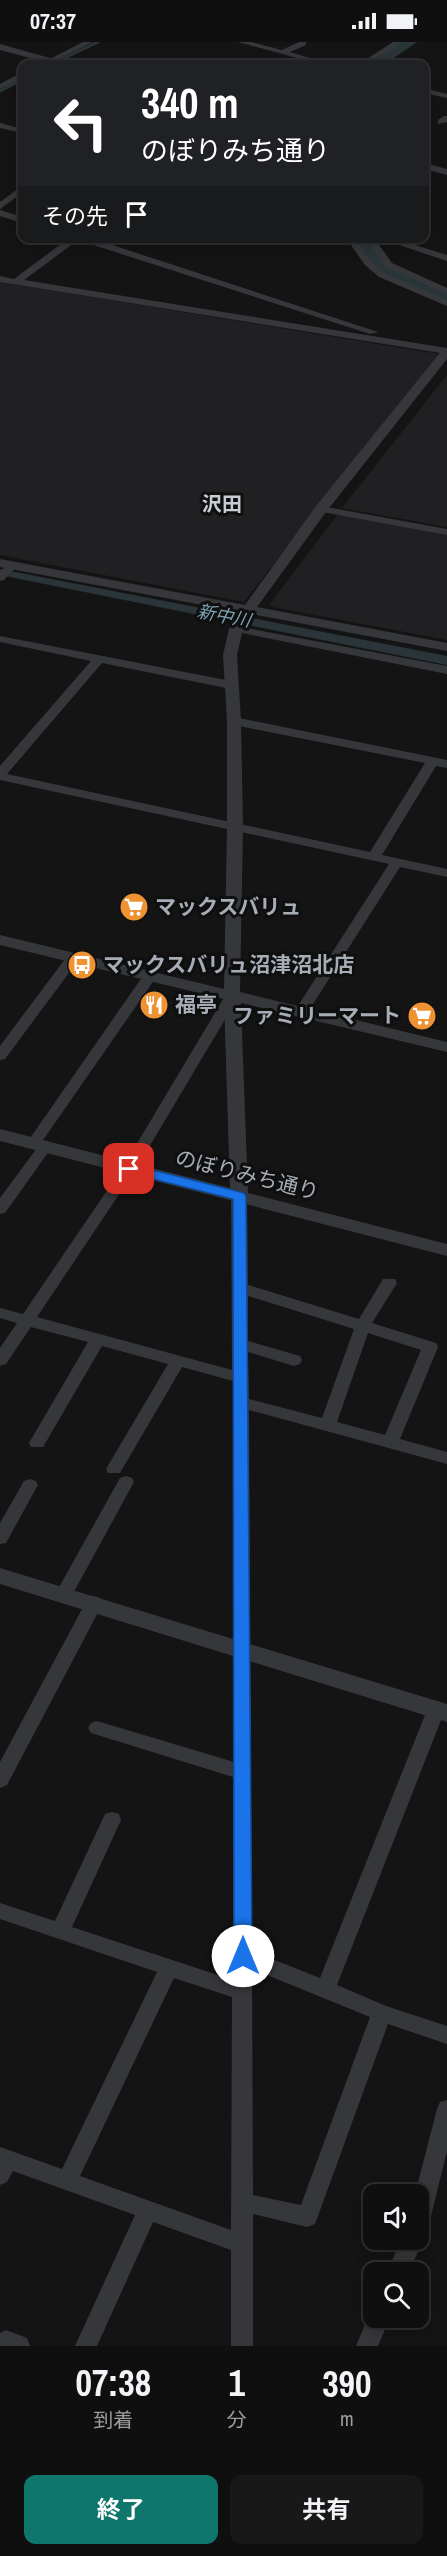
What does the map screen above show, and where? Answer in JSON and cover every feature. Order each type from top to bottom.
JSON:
[{"type":"street","points":[[53,60],[90,42]]},
{"type":"street","points":[[242,42],[310,60]]},
{"type":"street","points":[[369,60],[398,42]]},
{"type":"street","points":[[282,53],[303,43]]},
{"type":"street","points":[[0,47],[38,60]]},
{"type":"street","points":[[0,87],[18,78]]},
{"type":"street","points":[[429,91],[447,96]]},
{"type":"street","points":[[0,125],[18,130]]},
{"type":"street","points":[[429,167],[447,172]]},
{"type":"street","points":[[0,206],[18,193]]},
{"type":"street","points":[[0,213],[18,219]]},
{"type":"street","points":[[17,281],[68,243]]},
{"type":"street","points":[[96,243],[422,348]]},
{"type":"street","points":[[354,243],[368,263],[382,275],[447,303]]},
{"type":"street","points":[[373,243],[389,265],[396,270],[447,291]]},
{"type":"street","points":[[398,243],[447,258]]},
{"type":"street","points":[[0,279],[447,351]]},
{"type":"street","points":[[242,2346],[243,1650],[239,1377],[241,1288],[232,996],[234,721],[230,655],[238,626],[249,609],[321,509],[447,351]]},
{"type":"street","points":[[321,509],[447,532]]},
{"type":"street","points":[[0,578],[6,564],[447,647]]},
{"type":"street","points":[[238,626],[447,670]]},
{"type":"street","points":[[0,639],[231,685]]},
{"type":"street","points":[[99,659],[0,775],[447,873]]},
{"type":"street","points":[[234,721],[447,764]]},
{"type":"street","points":[[374,857],[433,761]]},
{"type":"street","points":[[301,1012],[397,862]]},
{"type":"street","points":[[0,940],[447,1047]]},
{"type":"street","points":[[0,1056],[73,958]]},
{"type":"street","points":[[0,1209],[39,1145],[150,976]]},
{"type":"street","points":[[0,1360],[129,1169],[232,996]]},
{"type":"street","name":"のぼりみち通り","points":[[0,1135],[447,1250]]},
{"type":"street","points":[[328,1426],[363,1325],[389,1283]]},
{"type":"street","points":[[241,1288],[430,1347],[390,1444]]},
{"type":"street","points":[[0,1313],[239,1377]]},
{"type":"street","points":[[37,1443],[97,1340]]},
{"type":"street","points":[[240,1344],[294,1360]]},
{"type":"street","points":[[64,1594],[177,1362]]},
{"type":"street","points":[[240,1402],[447,1458]]},
{"type":"street","points":[[0,1538],[30,1485]]},
{"type":"street","points":[[0,1576],[442,1711],[325,1990]]},
{"type":"street","points":[[0,1780],[94,1603]]},
{"type":"street","points":[[98,1728],[243,1772]]},
{"type":"street","points":[[60,1931],[112,1820]]},
{"type":"street","points":[[0,1911],[243,1992]]},
{"type":"street","points":[[243,1956],[382,2013],[446,2030]]},
{"type":"street","points":[[67,2181],[169,1967]]},
{"type":"street","points":[[242,2202],[307,2217],[382,2013]]},
{"type":"street","points":[[429,2191],[442,2151],[447,2109]]},
{"type":"street","points":[[2,2164],[67,2181],[242,2244]]},
{"type":"street","points":[[86,2346],[148,2210]]},
{"type":"street","points":[[367,2346],[375,2328]]},
{"type":"shaded area","points":[[0,282],[439,354],[244,602],[0,555]]},
{"type":"shaded area","points":[[447,375],[447,527],[342,508]]},
{"type":"shaded area","points":[[338,514],[447,534],[447,640],[273,607],[270,604]]},
{"type":"water","name":"新中川","points":[[0,569],[447,656],[447,665],[0,575]]},
{"type":"waterway","points":[[60,60],[98,42]]},
{"type":"waterway","points":[[380,60],[409,42]]},
{"type":"waterway","points":[[0,91],[18,82]]},
{"type":"waterway","points":[[365,243],[379,263],[390,271],[447,295]]},
{"type":"place","name":"マックスバリュ","points":[[134,907]]},
{"type":"place","name":"マックスバリュ沼津沼北店","points":[[82,965]]},
{"type":"place","name":"福亭","points":[[154,1005]]},
{"type":"place","name":"ファミリーマート","points":[[422,1016]]},
{"type":"district","name":"沢田","points":[[222,504]]},
{"type":"route","points":[[129,1169],[239,1196],[243,1956]]}]
